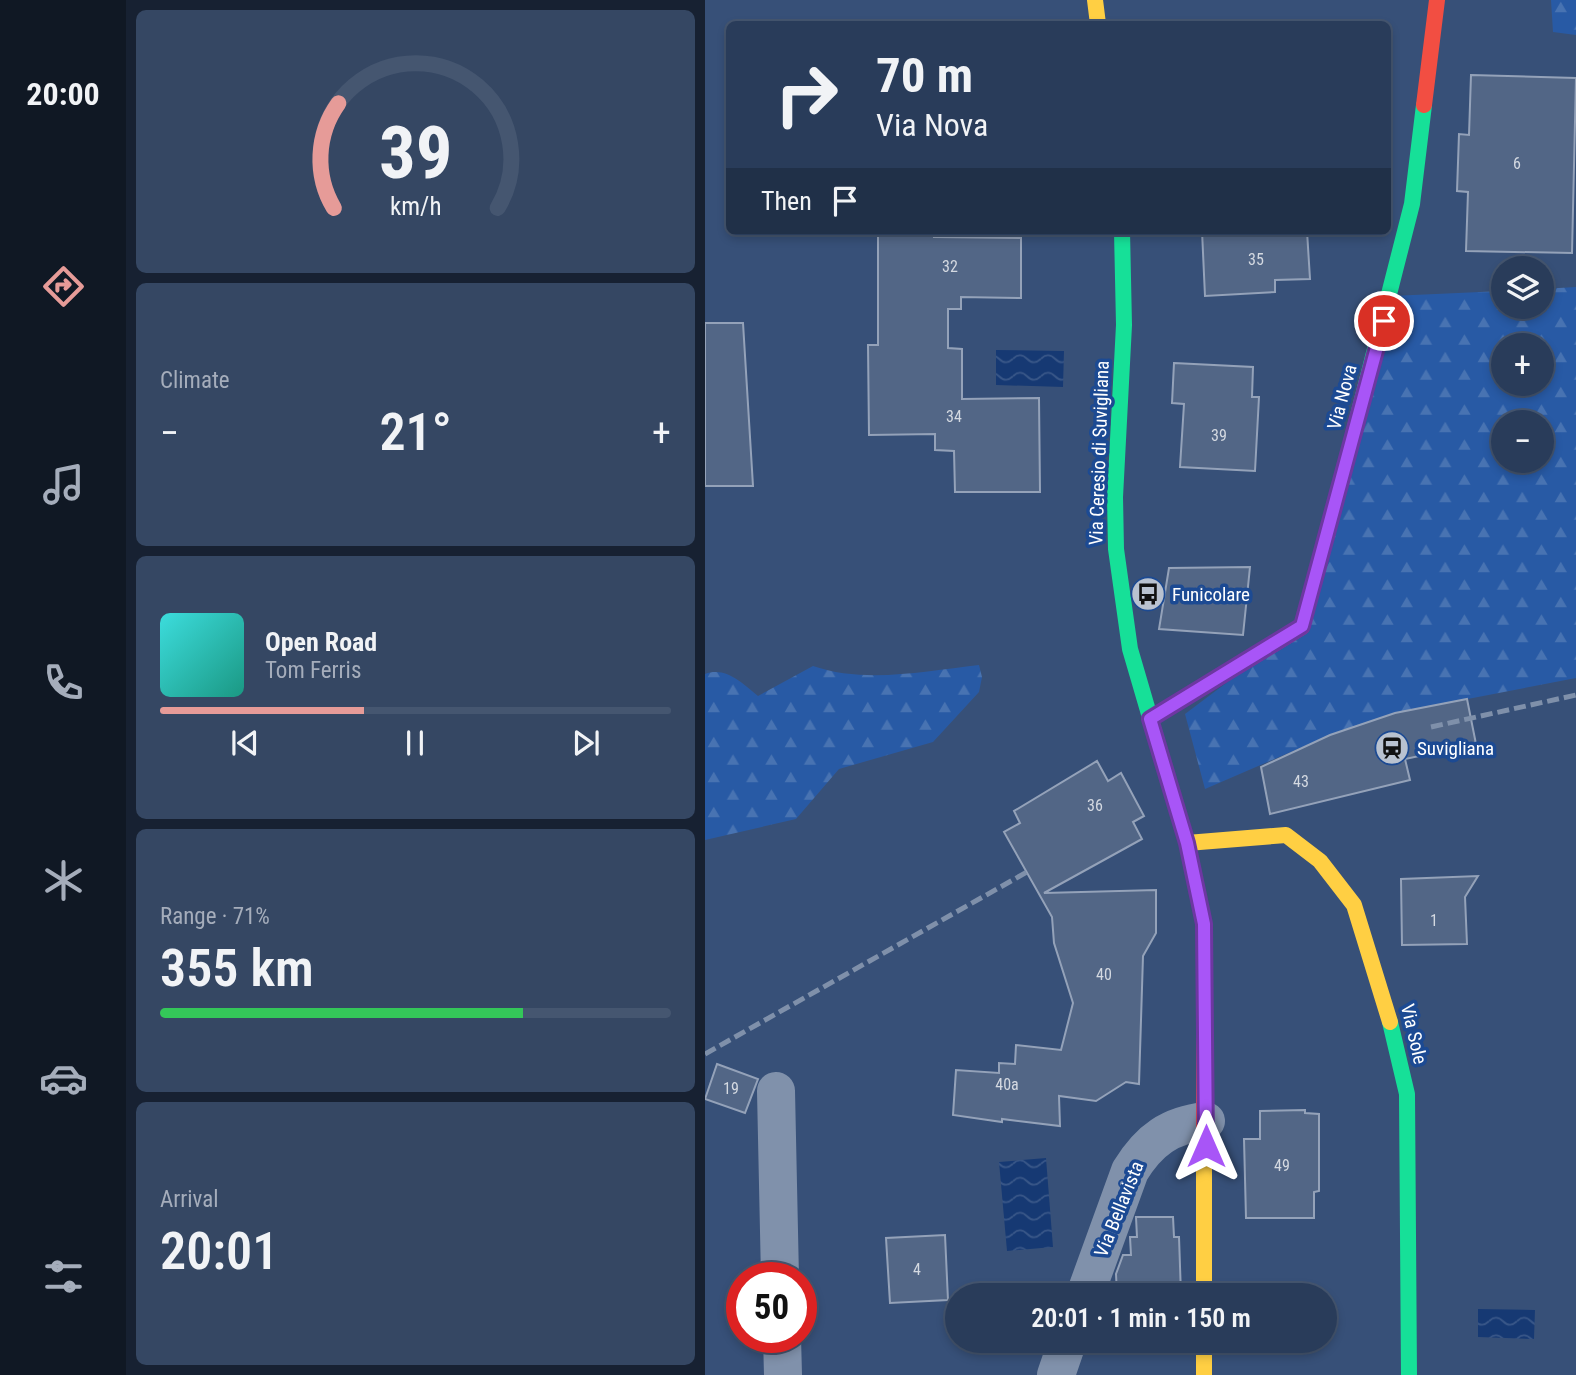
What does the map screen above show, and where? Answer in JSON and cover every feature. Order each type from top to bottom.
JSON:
[{"type":"street","points":[[1095,0],[1098,21]]},
{"type":"street","name":"Via Nova","points":[[1150,719],[1302,626],[1391,296],[1412,204],[1437,0]]},
{"type":"street","name":"Via Ceresio di Suvigliana","points":[[1122,235],[1124,325],[1115,497],[1116,549],[1130,649],[1199,888],[1206,946],[1204,1283]]},
{"type":"street","name":"Via Sole","points":[[1187,843],[1286,835],[1320,861],[1354,905],[1385,1000],[1407,1094],[1409,1375]]},
{"type":"street","points":[[776,1091],[780,1262]]},
{"type":"street","name":"Via Bellavista","points":[[1089,1283],[1130,1171],[1139,1156],[1167,1130],[1186,1123],[1206,1121]]},
{"type":"street","points":[[782,1353],[783,1375]]},
{"type":"street","points":[[1056,1375],[1064,1353]]},
{"type":"street","points":[[1204,1353],[1204,1375]]},
{"type":"green space","points":[[1551,0],[1576,0],[1576,35],[1553,32]]},
{"type":"green space","points":[[1576,287],[1576,678],[1395,713],[1330,735],[1205,789],[1185,714],[1302,626],[1391,296],[1491,292],[1491,319],[1554,319],[1554,288]]},
{"type":"green space","points":[[979,665],[982,677],[979,692],[933,742],[839,769],[796,819],[705,840],[705,674],[727,674],[758,696],[813,666],[874,675]]},
{"type":"water","points":[[996,350],[1064,351],[1063,387],[996,385]]},
{"type":"water","points":[[1046,1158],[1053,1247],[1007,1251],[999,1162]]},
{"type":"water","points":[[1478,1309],[1535,1310],[1534,1339],[1478,1337]]},
{"type":"building","points":[[1471,75],[1576,78],[1572,253],[1466,251],[1468,192],[1457,191],[1459,134],[1469,135]]},
{"type":"building","points":[[878,235],[1021,238],[1021,298],[961,297],[961,309],[948,309],[948,348],[962,349],[962,399],[1039,398],[1040,492],[955,492],[954,451],[935,450],[935,434],[869,435],[868,345],[878,345]]},
{"type":"building","points":[[1202,235],[1307,235],[1310,279],[1275,280],[1275,292],[1205,296]]},
{"type":"building","points":[[705,323],[743,323],[753,486],[705,486]]},
{"type":"building","points":[[1174,363],[1253,367],[1252,397],[1259,397],[1255,471],[1180,467],[1184,404],[1172,403]]},
{"type":"building","points":[[1250,567],[1243,635],[1159,629],[1169,568]]},
{"type":"building","points":[[1467,699],[1476,744],[1405,759],[1410,780],[1270,814],[1261,767],[1330,735],[1395,713]]},
{"type":"building","points":[[1097,761],[1108,781],[1121,773],[1144,816],[1133,822],[1142,839],[1044,893],[1156,890],[1156,933],[1143,956],[1139,1084],[1126,1082],[1096,1101],[1059,1096],[1060,1126],[953,1115],[956,1070],[999,1073],[999,1063],[1015,1064],[1016,1045],[1061,1050],[1073,1003],[1054,943],[1052,917],[1004,832],[1020,823],[1014,811]]},
{"type":"building","points":[[1478,876],[1465,897],[1467,944],[1402,945],[1401,879]]},
{"type":"building","points":[[717,1064],[758,1079],[745,1113],[705,1099]]},
{"type":"building","points":[[1305,1110],[1305,1113],[1319,1114],[1319,1191],[1314,1192],[1314,1218],[1246,1218],[1244,1139],[1260,1139],[1260,1111]]},
{"type":"building","points":[[1136,1217],[1173,1217],[1174,1237],[1179,1237],[1181,1283],[1116,1283],[1116,1274],[1123,1255],[1131,1255],[1130,1237],[1137,1237]]},
{"type":"building","points":[[945,1235],[947,1283],[945,1283],[945,1300],[890,1303],[886,1238]]},
{"type":"railway","points":[[1431,727],[1576,695]]},
{"type":"railway","points":[[705,1054],[1027,872]]},
{"type":"traffic: fast","points":[[1351,443],[1412,204],[1424,105]]},
{"type":"traffic: fast","points":[[1122,235],[1124,325],[1115,497],[1116,549],[1130,649],[1163,762]]},
{"type":"traffic: fast","points":[[1390,1022],[1407,1094],[1409,1375]]},
{"type":"traffic: slow","points":[[1095,0],[1098,21]]},
{"type":"traffic: slow","points":[[1187,843],[1286,835],[1320,861],[1354,905],[1390,1022]]},
{"type":"traffic: slow","points":[[1204,1135],[1204,1283]]},
{"type":"traffic: slow","points":[[1204,1353],[1204,1375]]},
{"type":"traffic: jam","points":[[1424,105],[1437,0]]},
{"type":"traffic: jam","points":[[1150,719],[1302,627],[1351,443]]},
{"type":"traffic: jam","points":[[1163,762],[1187,843],[1204,924],[1204,1135]]},
{"type":"place","name":"Funicolare","points":[[1148,594]]},
{"type":"place","name":"Suvigliana","points":[[1392,748]]},
{"type":"route","points":[[1206,1146],[1204,924],[1199,888],[1150,719],[1302,626],[1384,321]]}]
